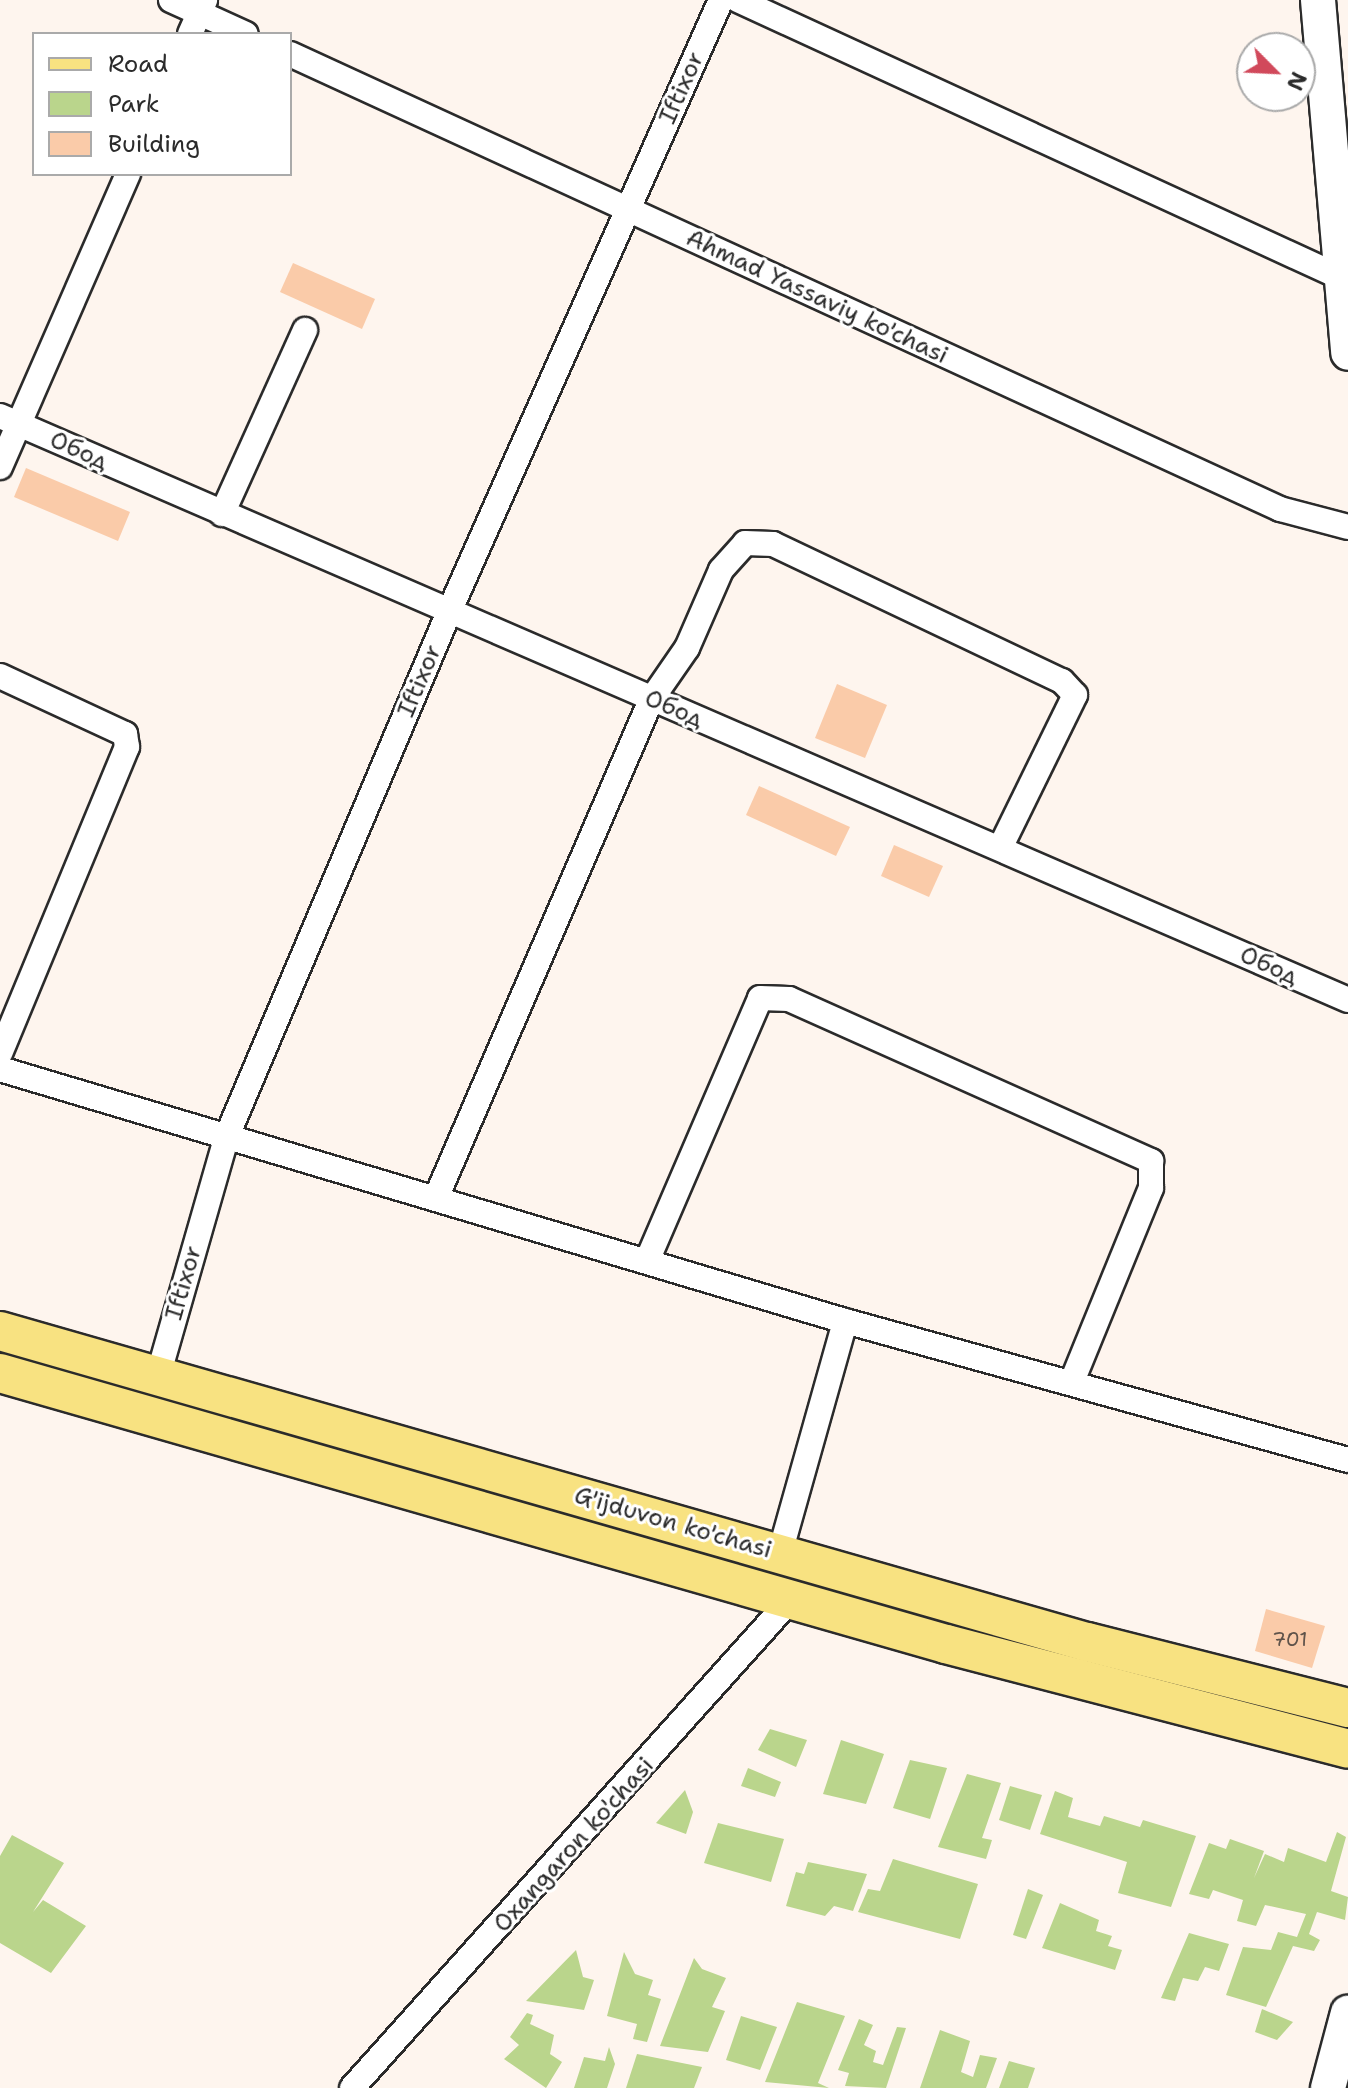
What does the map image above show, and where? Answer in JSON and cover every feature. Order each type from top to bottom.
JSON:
[{"type":"main road","points":[[1318,0],[1347,341]]},
{"type":"main road","name":"G'ijduvon ko'chasi","points":[[0,1331],[1102,1646],[1348,1708]]},
{"type":"main road","name":"G'ijduvon ko'chasi","points":[[0,1373],[1181,1709],[1348,1749]]},
{"type":"main road","points":[[1328,2088],[1348,2013]]},
{"type":"street","points":[[171,0],[198,16],[241,32]]},
{"type":"street","name":"Iftixor","points":[[158,1376],[227,1136],[449,612],[721,0]]},
{"type":"street","points":[[738,0],[1340,277]]},
{"type":"street","name":"Ahmad Yassaviy ko'chasi","points":[[292,55],[1280,509],[1348,527]]},
{"type":"street","points":[[0,467],[9,420],[127,176]]},
{"type":"street","points":[[222,514],[305,330]]},
{"type":"street","name":"Обод","points":[[9,420],[1348,1000]]},
{"type":"street","points":[[436,1198],[651,700],[687,648],[721,570],[745,543],[773,544],[1062,681],[1075,695],[1000,848]]},
{"type":"street","points":[[0,676],[125,734],[127,747],[0,1053]]},
{"type":"street","points":[[647,1261],[760,998],[789,999],[1151,1161],[1151,1188],[1072,1382]]},
{"type":"street","points":[[0,1069],[845,1321],[1348,1460]]},
{"type":"street","points":[[780,1553],[845,1321]]},
{"type":"street","name":"Oxangaron ko'chasi","points":[[352,2088],[792,1598]]},
{"type":"green space","points":[[770,1729],[807,1740],[796,1767],[758,1750]]},
{"type":"green space","points":[[841,1740],[884,1754],[866,1804],[823,1794]]},
{"type":"green space","points":[[910,1760],[947,1768],[930,1819],[893,1808]]},
{"type":"green space","points":[[748,1768],[781,1782],[775,1797],[741,1786]]},
{"type":"green space","points":[[967,1774],[1001,1783],[982,1838],[992,1840],[986,1859],[938,1847]]},
{"type":"green space","points":[[1010,1786],[1042,1795],[1030,1830],[999,1820]]},
{"type":"green space","points":[[685,1790],[693,1812],[686,1834],[656,1823]]},
{"type":"green space","points":[[1055,1791],[1073,1798],[1068,1817],[1100,1826],[1104,1816],[1140,1827],[1143,1820],[1196,1836],[1171,1907],[1118,1893],[1127,1862],[1040,1834]]},
{"type":"green space","points":[[718,1823],[784,1839],[771,1882],[704,1863]]},
{"type":"green space","points":[[1337,1832],[1346,1837],[1331,1891],[1348,1897],[1345,1920],[1317,1912],[1309,1934],[1320,1940],[1314,1951],[1293,1946],[1266,2007],[1226,1995],[1243,1947],[1271,1950],[1278,1932],[1297,1937],[1306,1914],[1265,1905],[1256,1926],[1237,1921],[1243,1900],[1213,1890],[1209,1899],[1189,1894],[1209,1843],[1226,1849],[1230,1839],[1264,1851],[1254,1878],[1265,1854],[1284,1862],[1288,1848],[1326,1862]]},
{"type":"green space","points":[[12,1835],[64,1863],[33,1912],[43,1900],[86,1926],[51,1973],[0,1943],[0,1856]]},
{"type":"green space","points":[[893,1859],[978,1884],[960,1939],[858,1912],[868,1889],[880,1891]]},
{"type":"green space","points":[[808,1862],[867,1874],[853,1911],[834,1906],[825,1916],[786,1906],[796,1872],[804,1874]]},
{"type":"green space","points":[[1028,1889],[1043,1895],[1026,1939],[1013,1935]]},
{"type":"green space","points":[[1060,1903],[1099,1920],[1096,1931],[1112,1936],[1108,1946],[1122,1950],[1115,1970],[1042,1948]]},
{"type":"green space","points":[[1189,1933],[1229,1944],[1219,1971],[1205,1967],[1198,1981],[1183,1978],[1175,2001],[1161,1998]]},
{"type":"green space","points":[[576,1950],[583,1977],[594,1980],[584,2010],[526,2001]]},
{"type":"green space","points":[[624,1952],[635,1974],[653,1980],[648,1995],[661,1999],[647,2042],[633,2039],[637,2024],[607,2016]]},
{"type":"green space","points":[[694,1958],[702,1969],[726,1978],[712,2007],[725,2011],[708,2052],[660,2046]]},
{"type":"green space","points":[[797,2002],[845,2016],[818,2083],[829,2088],[765,2082]]},
{"type":"green space","points":[[1262,2009],[1293,2022],[1277,2040],[1255,2032]]},
{"type":"green space","points":[[527,2013],[533,2015],[530,2024],[554,2035],[550,2054],[562,2062],[546,2088],[504,2059],[519,2045],[510,2037]]},
{"type":"green space","points":[[741,2016],[777,2027],[760,2070],[726,2060]]},
{"type":"green space","points":[[859,2019],[873,2025],[864,2045],[876,2051],[873,2062],[883,2065],[897,2027],[906,2028],[886,2088],[845,2086],[849,2073],[838,2070]]},
{"type":"green space","points":[[940,2030],[970,2041],[961,2072],[973,2077],[980,2055],[997,2058],[986,2088],[920,2088]]},
{"type":"green space","points":[[609,2047],[615,2064],[607,2088],[574,2088],[584,2057],[605,2061]]},
{"type":"green space","points":[[637,2054],[702,2067],[694,2088],[626,2088]]},
{"type":"green space","points":[[1009,2061],[1035,2068],[1028,2088],[999,2088]]},
{"type":"building","points":[[293,263],[375,299],[362,329],[280,292]]},
{"type":"building","points":[[26,468],[130,512],[118,541],[14,497]]},
{"type":"building","points":[[837,684],[887,705],[865,758],[815,738]]},
{"type":"building","points":[[759,786],[850,827],[836,856],[746,815]]},
{"type":"building","points":[[894,845],[943,866],[929,897],[881,876]]},
{"type":"building","points":[[1266,1609],[1325,1626],[1312,1668],[1255,1651]]}]
